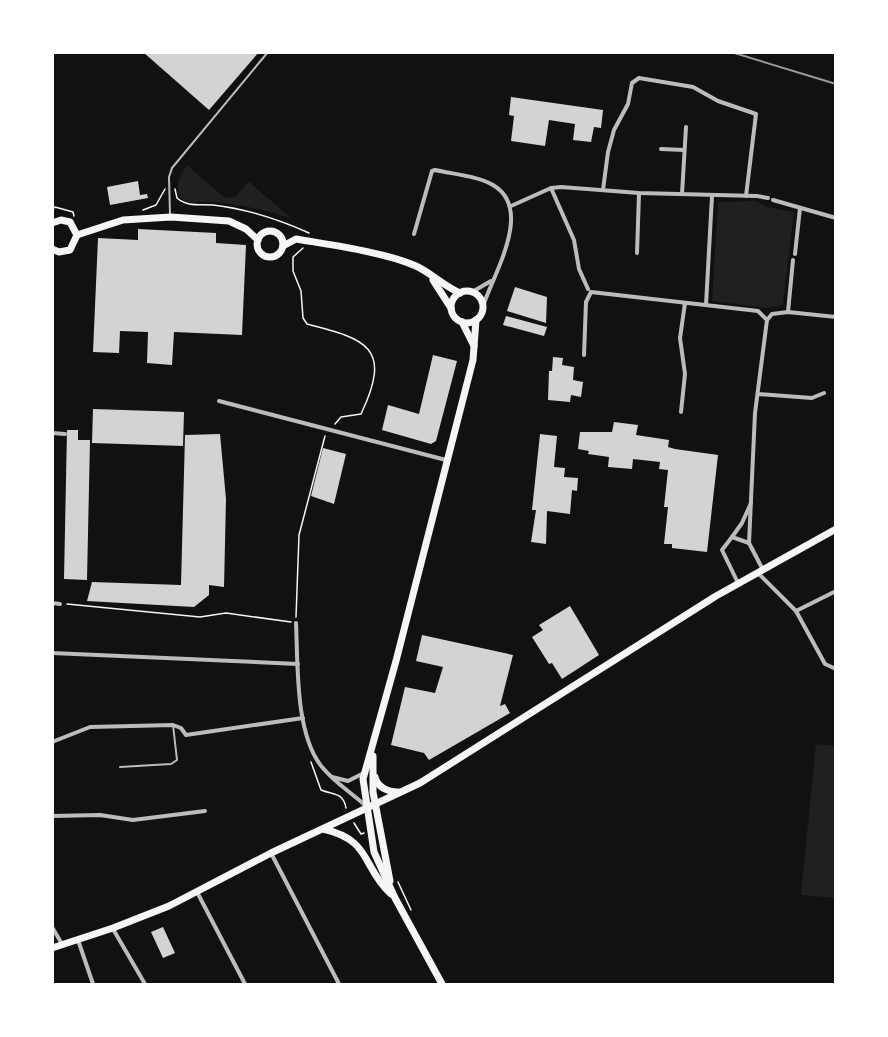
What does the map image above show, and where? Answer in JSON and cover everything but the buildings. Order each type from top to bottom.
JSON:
[{"type":"main road","points":[[77,236],[123,220],[171,217],[229,221],[246,229],[258,240]]},
{"type":"main road","points":[[52,223],[61,220],[69,222],[77,236],[76,242],[69,250],[59,252],[52,249]]},
{"type":"main road","points":[[283,246],[281,238],[271,231],[263,233],[258,240],[258,248],[267,257],[276,256],[283,246],[296,239],[401,261],[460,293],[472,292],[479,297],[483,306],[476,320],[475,348],[374,744],[364,772],[363,784],[374,852],[395,898],[442,984]]},
{"type":"main road","points":[[430,275],[455,317],[462,322],[475,348]]},
{"type":"main road","points":[[452,309],[453,300],[460,293]]},
{"type":"main road","points":[[462,322],[476,320]]},
{"type":"main road","points":[[52,948],[113,928],[197,892],[271,853],[403,791],[455,763],[619,656],[759,570],[836,529]]},
{"type":"main road","points":[[374,744],[376,783],[391,792],[403,791]]},
{"type":"main road","points":[[374,744],[372,771],[375,804],[395,898]]},
{"type":"main road","points":[[323,829],[342,833],[353,841],[366,854],[381,884],[395,898]]},
{"type":"street","points":[[603,190],[608,152],[614,130],[628,104],[632,83],[639,78],[702,90],[718,100],[756,114],[746,196]]},
{"type":"street","points":[[682,194],[686,127]]},
{"type":"street","points":[[661,149],[684,150]]},
{"type":"street","points":[[414,234],[432,171],[492,184],[511,206],[513,219],[497,272],[491,281],[483,306]]},
{"type":"street","points":[[551,188],[574,240],[579,269],[590,291],[586,302],[584,355]]},
{"type":"street","points":[[511,206],[551,188],[639,194],[746,196],[770,199],[836,218]]},
{"type":"street","points":[[637,253],[639,194]]},
{"type":"street","points":[[706,305],[712,196]]},
{"type":"street","points":[[795,254],[800,208]]},
{"type":"street","points":[[788,312],[794,260]]},
{"type":"street","points":[[472,292],[491,281]]},
{"type":"street","points":[[590,291],[758,311],[767,320]]},
{"type":"street","points":[[681,412],[685,374],[680,338],[685,303]]},
{"type":"street","points":[[836,317],[788,312],[772,314],[767,320],[755,413],[753,499],[749,543],[759,570],[796,611],[825,664],[836,669]]},
{"type":"street","points":[[758,394],[812,398],[824,393]]},
{"type":"street","points":[[219,401],[447,460]]},
{"type":"street","points":[[52,433],[65,434]]},
{"type":"street","points":[[738,583],[722,550],[742,523],[753,499]]},
{"type":"street","points":[[732,537],[749,543]]},
{"type":"street","points":[[796,611],[836,591]]},
{"type":"street","points":[[52,603],[60,604]]},
{"type":"street","points":[[296,623],[303,718],[312,753],[331,777],[367,808]]},
{"type":"street","points":[[52,653],[298,664]]},
{"type":"street","points":[[52,742],[90,726],[173,725],[181,728],[186,735],[303,718]]},
{"type":"street","points":[[331,777],[348,781],[364,772]]},
{"type":"street","points":[[52,816],[100,815],[133,820],[205,811]]},
{"type":"street","points":[[271,853],[339,984]]},
{"type":"street","points":[[197,892],[245,984]]},
{"type":"street","points":[[52,927],[62,944]]},
{"type":"street","points":[[113,928],[145,984]]},
{"type":"street","points":[[78,939],[93,984]]},
{"type":"lane","points":[[171,217],[169,177],[172,168],[268,52]]},
{"type":"lane","points":[[120,767],[171,764],[177,760],[173,725]]},
{"type":"path","points":[[176,189],[177,198],[185,204],[214,206],[269,216],[311,234]]},
{"type":"path","points":[[52,210],[55,207],[73,212]]},
{"type":"path","points":[[60,604],[200,617],[226,613],[296,623],[298,535],[322,441],[326,432],[332,429],[341,417],[361,414],[368,399],[375,364],[368,347],[352,336],[307,324],[303,318],[301,291],[293,271],[293,257],[307,247]]},
{"type":"path","points":[[310,759],[321,790],[337,793],[345,801],[346,808]]},
{"type":"path","points":[[355,825],[361,834],[365,833]]},
{"type":"path","points":[[394,874],[413,914]]},
{"type":"shaded area","points":[[187,165],[225,198],[235,197],[249,182],[292,219],[233,204],[186,201],[179,195],[178,184]]},
{"type":"shaded area","points":[[756,201],[766,207],[794,212],[783,305],[768,308],[712,301],[718,202]]},
{"type":"shaded area","points":[[816,744],[835,746],[835,898],[801,895]]},
{"type":"railway","points":[[731,52],[836,84]]}]
